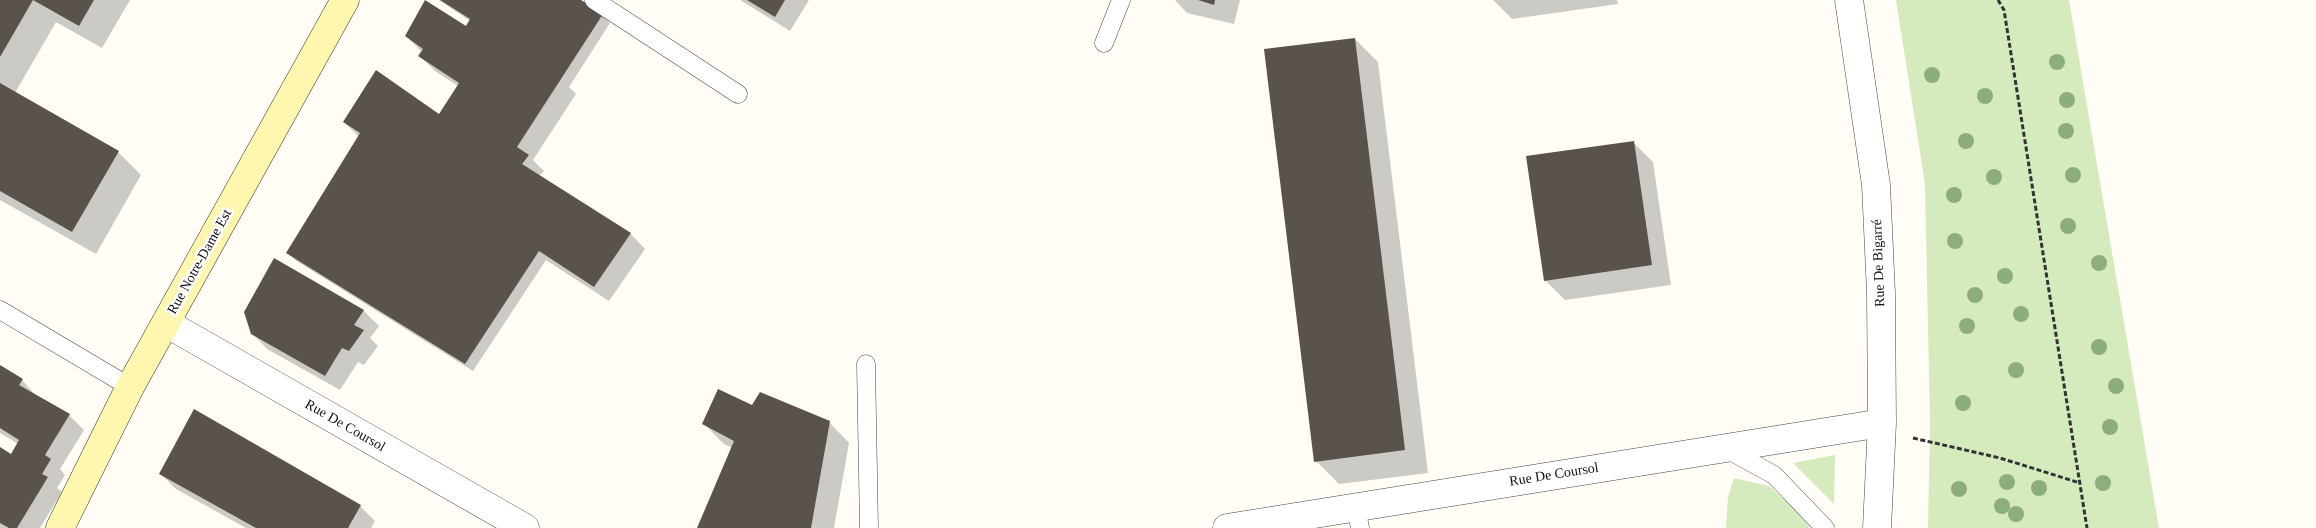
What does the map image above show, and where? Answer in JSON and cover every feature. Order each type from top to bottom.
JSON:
[{"type":"street","name":"Rue Notre-Dame Est","points":[[60,528],[130,387],[345,0]]},
{"type":"street","name":"Rue De Bigarré","points":[[1849,0],[1876,185],[1881,293],[1881,427],[1877,528]]},
{"type":"street","name":"Rue De Coursol","points":[[166,323],[525,528]]},
{"type":"street","name":"Rue De Coursol","points":[[1227,528],[1358,517],[1724,448],[1881,427]]},
{"type":"lane","points":[[594,0],[738,94]]},
{"type":"lane","points":[[1104,43],[1121,0]]},
{"type":"lane","points":[[0,310],[130,387]]},
{"type":"lane","points":[[866,364],[869,528]]},
{"type":"lane","points":[[1724,448],[1774,475],[1825,528]]},
{"type":"path","points":[[1998,0],[2004,10],[2087,528]]},
{"type":"path","points":[[1881,427],[2000,458],[2080,483]]},
{"type":"green space","points":[[1896,0],[2069,0],[2159,528],[1928,528],[1930,424],[1925,184]]},
{"type":"green space","points":[[1835,455],[1834,504],[1793,463]]},
{"type":"green space","points":[[1734,478],[1769,486],[1803,517],[1810,528],[1726,528],[1728,497]]},
{"type":"building","points":[[0,0],[33,0],[0,57]]},
{"type":"building","points":[[33,0],[94,0],[79,26]]},
{"type":"building","points":[[425,0],[466,26],[470,19],[440,0],[581,0],[603,14],[517,147],[529,155],[522,164],[631,233],[594,287],[539,251],[465,364],[286,253],[360,133],[343,122],[376,70],[439,114],[459,83],[418,56],[423,49],[405,36]]},
{"type":"building","points":[[747,0],[785,0],[775,17]]},
{"type":"building","points":[[1198,0],[1215,0],[1214,5]]},
{"type":"building","points":[[1355,38],[1405,450],[1314,462],[1264,49]]},
{"type":"building","points":[[0,83],[119,151],[72,232],[0,191]]},
{"type":"building","points":[[1634,141],[1652,265],[1544,281],[1526,156]]},
{"type":"building","points":[[274,258],[364,310],[354,325],[364,330],[349,351],[342,348],[325,376],[251,334],[244,312]]},
{"type":"building","points":[[0,365],[23,379],[19,385],[70,414],[45,455],[51,459],[42,474],[48,477],[17,528],[9,528],[0,523],[0,447],[11,454],[19,440],[0,428]]},
{"type":"building","points":[[718,389],[752,405],[760,392],[830,421],[811,528],[697,528],[734,441],[702,424]]},
{"type":"building","points":[[194,409],[361,505],[348,528],[256,528],[159,474]]}]
